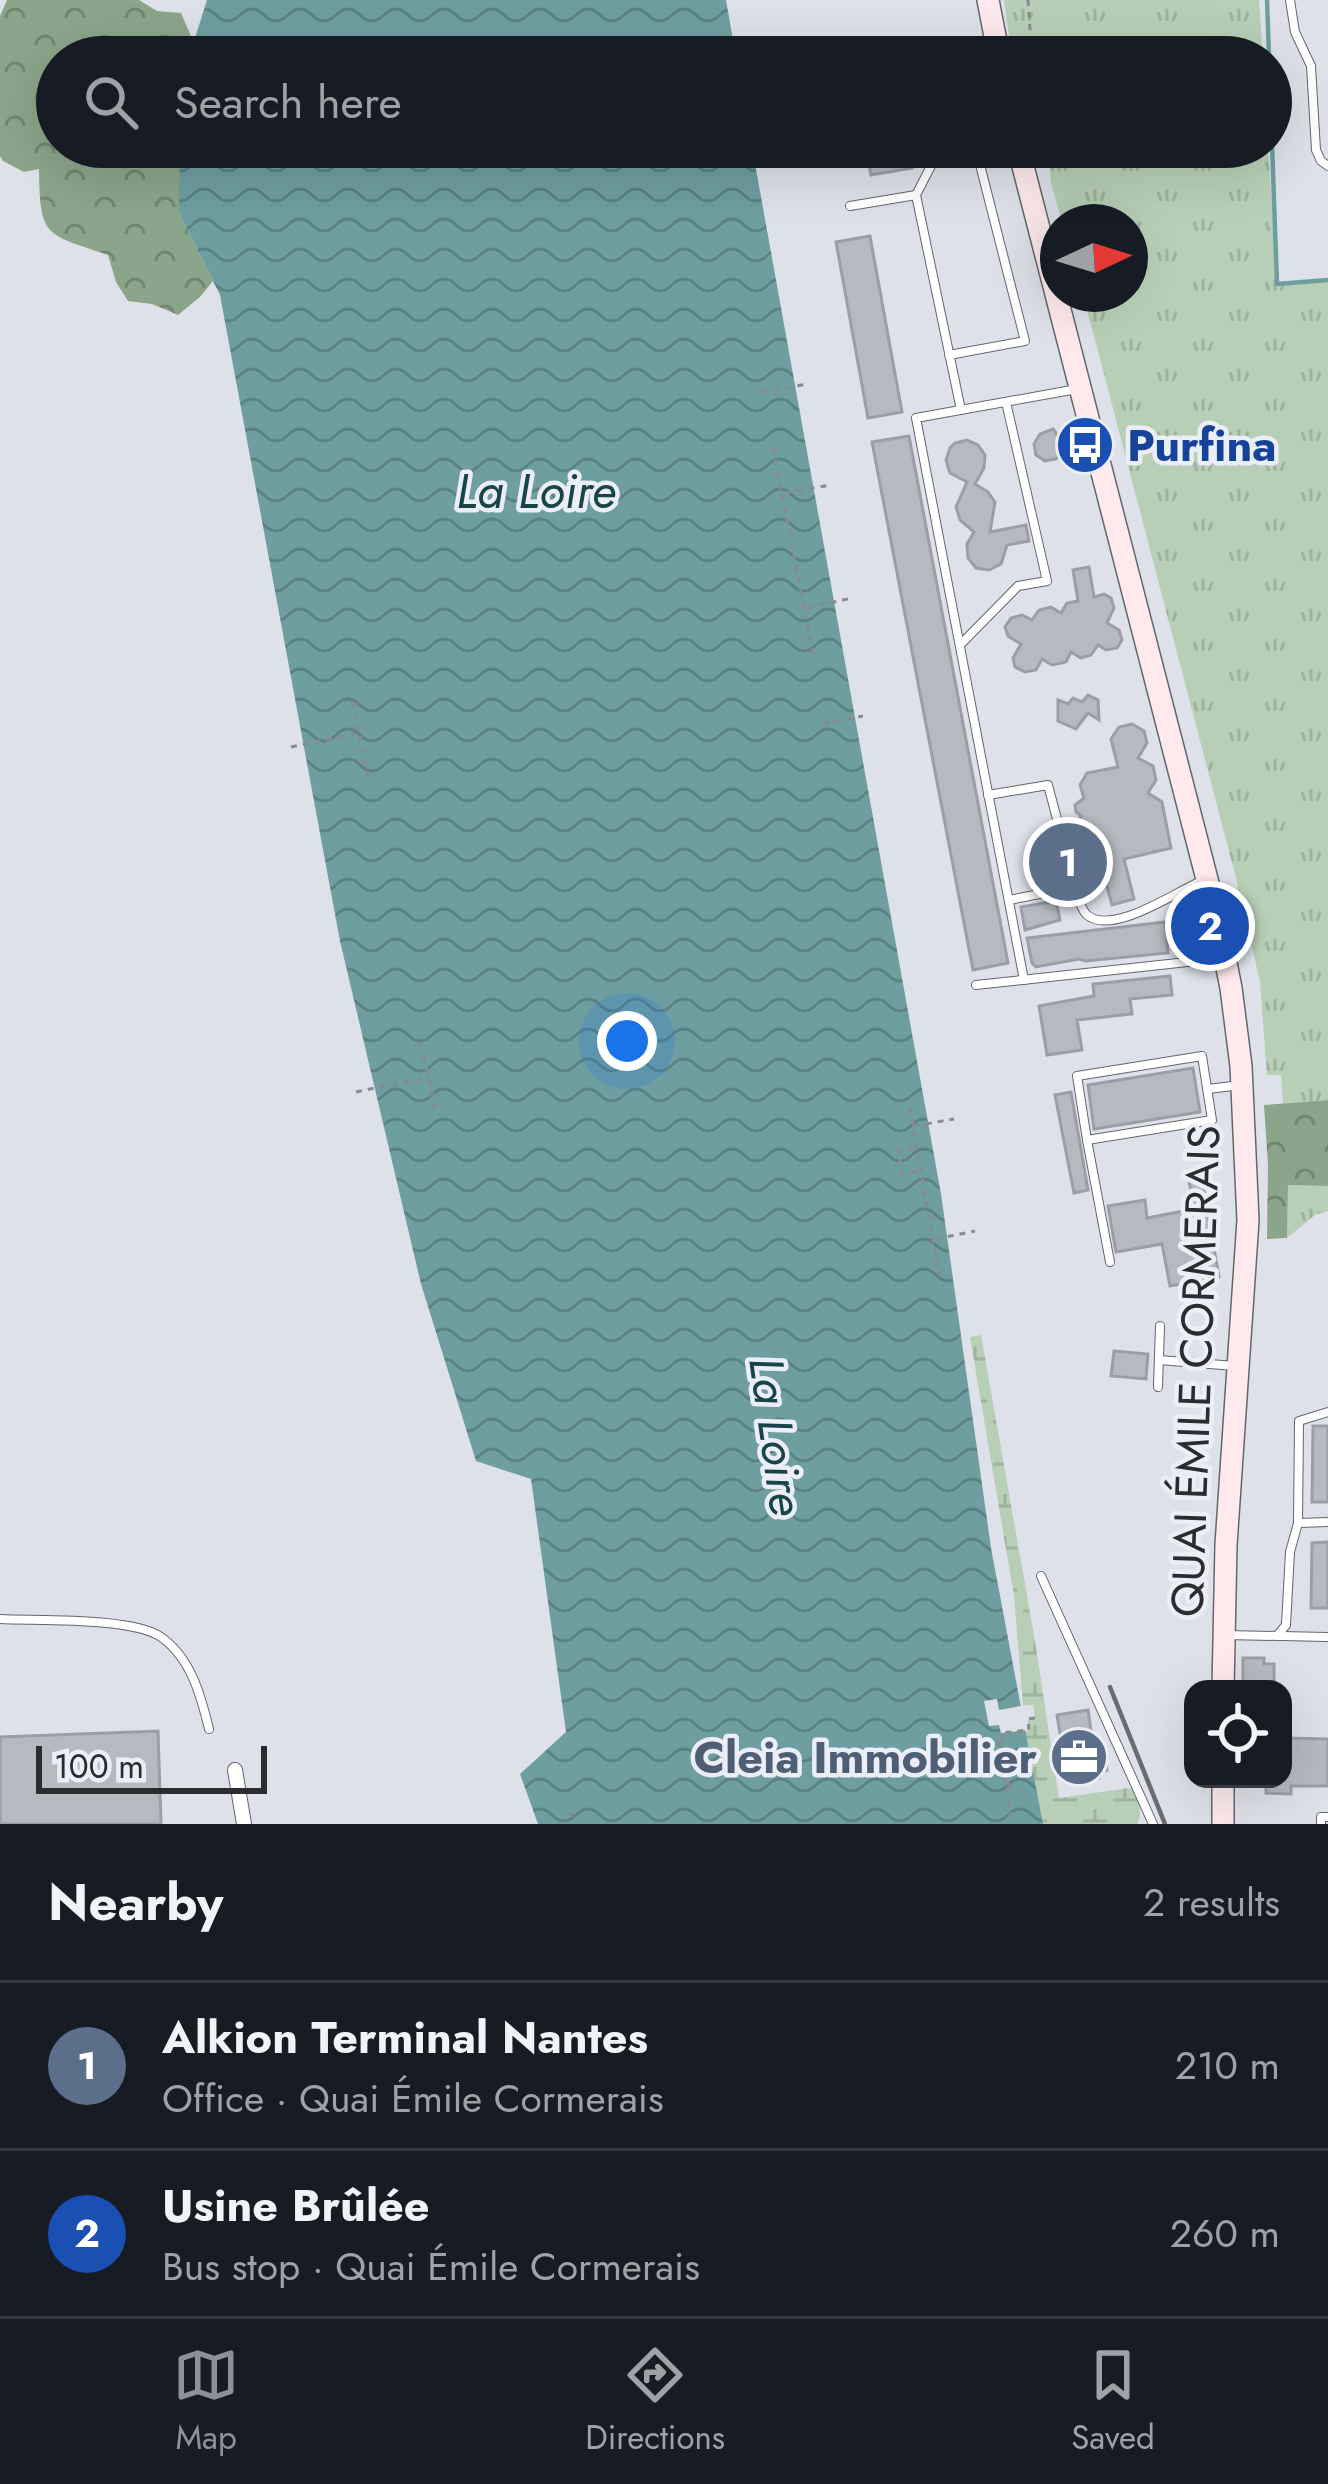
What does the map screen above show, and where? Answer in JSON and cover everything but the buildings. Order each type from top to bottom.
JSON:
[{"type":"main road","points":[[990,5],[995,36]]},
{"type":"main road","name":"QUAI ÉMILE CORMERAIS","points":[[1023,168],[1207,879],[1237,1025],[1248,1220],[1226,1545],[1223,1680]]},
{"type":"main road","points":[[1223,1788],[1223,1824]]},
{"type":"street","points":[[235,1770],[244,1824]]},
{"type":"lane","points":[[1290,0],[1295,32],[1311,66],[1316,150],[1328,166]]},
{"type":"lane","points":[[930,168],[916,195],[961,410]]},
{"type":"lane","points":[[949,355],[1025,341],[981,168]]},
{"type":"lane","points":[[850,206],[916,195]]},
{"type":"lane","points":[[1024,980],[916,418],[1078,388]]},
{"type":"lane","points":[[961,644],[1018,586],[1047,580],[1006,402]]},
{"type":"lane","points":[[988,795],[1048,785],[1083,911],[1096,920],[1113,921],[1207,879]]},
{"type":"lane","points":[[1009,900],[1076,887]]},
{"type":"lane","points":[[976,985],[1225,958]]},
{"type":"lane","points":[[1087,1140],[1212,1120],[1202,1056],[1077,1076],[1087,1140],[1110,1262]]},
{"type":"lane","points":[[1208,1089],[1243,1085]]},
{"type":"lane","points":[[1158,1387],[1160,1326]]},
{"type":"lane","points":[[1159,1360],[1238,1366]]},
{"type":"lane","points":[[1277,1636],[1286,1624],[1289,1552],[1298,1522],[1299,1421],[1328,1412]]},
{"type":"lane","points":[[1298,1522],[1328,1522]]},
{"type":"lane","points":[[1041,1576],[1153,1824]]},
{"type":"lane","points":[[0,1619],[124,1624],[160,1635],[194,1681],[208,1729]]},
{"type":"lane","points":[[1224,1635],[1328,1636]]},
{"type":"lane","points":[[1321,1824],[1321,1817],[1328,1817]]},
{"type":"path","points":[[1028,0],[1031,36]]},
{"type":"path","points":[[762,392],[808,384]]},
{"type":"path","points":[[773,448],[813,654]]},
{"type":"path","points":[[782,494],[830,485]]},
{"type":"path","points":[[804,608],[852,598]]},
{"type":"path","points":[[352,701],[369,780]]},
{"type":"path","points":[[824,724],[863,716]]},
{"type":"path","points":[[290,747],[359,733]]},
{"type":"path","points":[[421,1044],[436,1112]]},
{"type":"path","points":[[356,1092],[428,1077]]},
{"type":"path","points":[[910,1107],[939,1276]]},
{"type":"path","points":[[913,1126],[954,1119]]},
{"type":"path","points":[[917,1148],[898,1151],[902,1174],[921,1170]]},
{"type":"path","points":[[933,1239],[975,1231]]},
{"type":"path","points":[[1010,1788],[1001,1733],[1029,1730],[1028,1719],[1035,1718]]},
{"type":"path","points":[[999,1741],[1012,1824]]},
{"type":"path","points":[[570,1812],[572,1824]]},
{"type":"green space","points":[[7,0],[139,0],[157,11],[181,13],[191,36],[36,36],[36,168],[184,168],[179,213],[213,281],[178,315],[128,301],[108,255],[50,230],[41,209],[39,169],[24,172],[0,156],[0,16]]},
{"type":"green space","points":[[1004,0],[1259,0],[1262,36],[1009,36]]},
{"type":"green space","points":[[1050,168],[1269,168],[1277,284],[1328,280],[1328,1100],[1283,1103],[1281,1075],[1267,1075],[1260,982],[1235,874],[1088,312],[1148,312],[1148,204],[1057,204]]},
{"type":"green space","points":[[1328,1100],[1328,1186],[1288,1185],[1287,1238],[1267,1239],[1264,1105]]},
{"type":"green space","points":[[1288,1185],[1328,1186],[1328,1211],[1315,1215],[1287,1238]]},
{"type":"green space","points":[[981,1335],[1059,1798],[1133,1789],[1140,1811],[1137,1824],[1043,1824],[1025,1731],[1029,1730],[1028,1719],[1035,1717],[1033,1705],[1023,1706],[1014,1596],[970,1337]]},
{"type":"water","points":[[207,0],[726,0],[732,36],[196,36]]},
{"type":"water","name":"La Loire","points":[[180,168],[756,168],[941,1194],[991,1548],[1043,1824],[538,1824],[520,1774],[566,1732],[531,1479],[476,1461],[421,1284],[340,941],[220,295],[179,213]]},
{"type":"pier","points":[[997,1699],[999,1710],[1026,1705],[1029,1730],[1001,1733],[999,1725],[989,1726],[984,1701]]},
{"type":"waterway","points":[[1267,0],[1268,36]]},
{"type":"waterway","points":[[1273,168],[1277,284],[1328,280]]},
{"type":"railway","points":[[1110,1687],[1165,1824]]},
{"type":"place","name":"Purfina","points":[[1085,445]]},
{"type":"place","name":"Alkion Terminal Nantes","points":[[1068,862]]},
{"type":"place","name":"Usine Brûlée","points":[[1210,926]]},
{"type":"place","name":"Cleia Immobilier","points":[[1079,1757]]}]
